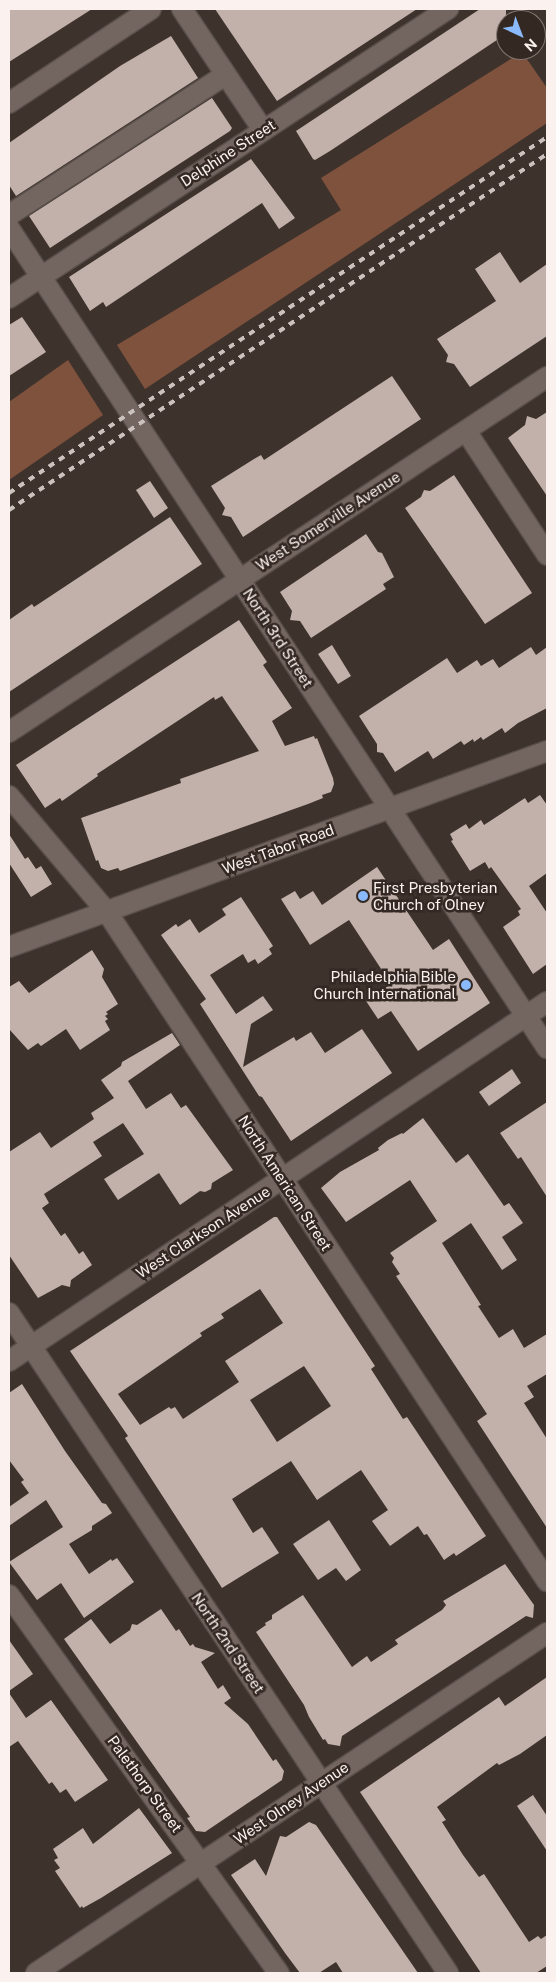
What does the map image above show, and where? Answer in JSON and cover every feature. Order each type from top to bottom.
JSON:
[{"type":"street","points":[[9,103],[151,9]]},
{"type":"street","points":[[182,9],[263,130]]},
{"type":"street","name":"Delphine Street","points":[[9,298],[448,9]]},
{"type":"street","points":[[9,215],[225,75]]},
{"type":"street","name":"North 3rd Street","points":[[9,228],[547,1048]]},
{"type":"street","name":"West Somerville Avenue","points":[[9,732],[547,377]]},
{"type":"street","points":[[466,431],[547,555]]},
{"type":"street","name":"West Tabor Road","points":[[9,947],[388,808],[547,752]]},
{"type":"street","name":"North American Street","points":[[9,796],[107,912],[547,1581]]},
{"type":"street","name":"West Clarkson Avenue","points":[[9,1360],[547,1002]]},
{"type":"street","name":"North 2nd Street","points":[[9,1313],[448,1973]]},
{"type":"street","name":"Palethorp Street","points":[[9,1595],[279,1973]]},
{"type":"street","name":"West Olney Avenue","points":[[36,1973],[547,1633]]},
{"type":"shaded area","points":[[509,60],[528,60],[547,88],[547,123],[145,389],[117,345],[341,210],[321,178]]},
{"type":"shaded area","points":[[68,360],[103,415],[9,480],[9,402]]},
{"type":"building","points":[[9,9],[92,9],[9,62]]},
{"type":"building","points":[[215,9],[417,9],[277,101]]},
{"type":"building","points":[[480,9],[506,9],[496,10],[496,41],[315,160],[296,131]]},
{"type":"building","points":[[171,36],[198,78],[16,196],[9,185],[9,143],[120,66]]},
{"type":"building","points":[[212,98],[232,128],[230,131],[50,248],[29,216]]},
{"type":"building","points":[[251,159],[295,218],[279,229],[262,203],[106,307],[103,302],[90,311],[69,277]]},
{"type":"building","points":[[500,252],[520,283],[547,264],[547,336],[470,387],[454,364],[446,362],[448,355],[437,339],[496,301],[475,269]]},
{"type":"building","points":[[22,317],[46,352],[9,376],[9,325]]},
{"type":"building","points":[[392,376],[421,419],[243,537],[231,517],[222,515],[225,508],[211,486],[261,455],[264,460]]},
{"type":"building","points":[[547,412],[547,496],[508,438],[525,425],[527,416],[536,419]]},
{"type":"building","points":[[454,475],[532,593],[485,624],[405,508],[421,497],[424,490],[430,491]]},
{"type":"building","points":[[150,481],[168,508],[154,518],[136,490]]},
{"type":"building","points":[[170,517],[202,564],[9,692],[9,620],[32,604],[34,607]]},
{"type":"building","points":[[366,534],[378,552],[382,553],[394,577],[383,584],[386,589],[311,638],[300,621],[290,620],[292,611],[280,592]]},
{"type":"building","points":[[239,620],[267,662],[263,665],[292,708],[272,721],[285,746],[314,736],[315,739],[317,738],[333,778],[334,784],[331,792],[322,795],[323,798],[308,804],[120,871],[118,868],[108,871],[101,868],[98,860],[96,861],[81,818],[181,783],[180,779],[259,751],[222,696],[215,700],[214,697],[97,774],[98,776],[62,801],[60,798],[45,808],[16,765]]},
{"type":"building","points":[[332,645],[351,676],[338,684],[318,654]]},
{"type":"building","points":[[531,647],[536,655],[547,647],[547,708],[518,723],[505,733],[502,728],[483,740],[481,737],[474,742],[473,739],[464,745],[461,741],[433,759],[428,751],[395,772],[383,753],[377,752],[377,744],[359,716],[447,658],[457,673],[477,660],[481,666],[493,659],[499,668]]},
{"type":"building","points":[[540,795],[547,805],[547,873],[529,886],[547,913],[547,964],[533,974],[503,927],[520,915],[518,911],[521,909],[491,867],[489,869],[485,862],[470,871],[451,841],[453,840],[450,834],[466,824],[469,829],[481,820],[484,825],[525,798],[528,803]]},
{"type":"building","points":[[9,834],[25,859],[28,857],[36,869],[41,866],[52,884],[31,897],[9,863]]},
{"type":"building","points":[[377,867],[433,950],[449,939],[490,1003],[418,1051],[391,1011],[378,1019],[366,1001],[391,984],[349,920],[310,945],[281,899],[295,891],[300,899],[313,891],[322,905]]},
{"type":"building","points":[[241,897],[273,946],[269,949],[272,954],[258,964],[255,959],[248,963],[243,954],[210,975],[236,1014],[263,996],[273,1010],[251,1024],[243,1067],[294,1037],[296,1041],[311,1032],[325,1053],[362,1029],[392,1073],[291,1141],[262,1097],[259,1096],[200,1004],[206,999],[161,935],[176,924],[178,927],[190,919],[199,933],[226,915],[222,909]]},
{"type":"building","points":[[92,950],[104,969],[102,977],[118,1004],[106,1012],[108,1014],[105,1016],[108,1019],[105,1021],[110,1030],[80,1050],[66,1029],[41,1046],[38,1043],[28,1050],[9,1029],[9,987],[19,981],[29,993]]},
{"type":"building","points":[[172,1033],[180,1045],[128,1081],[146,1109],[171,1093],[181,1108],[186,1105],[233,1170],[212,1183],[211,1189],[205,1192],[200,1191],[180,1205],[159,1173],[118,1200],[104,1179],[144,1154],[123,1123],[93,1142],[102,1156],[44,1194],[49,1203],[42,1208],[61,1236],[65,1233],[79,1254],[83,1251],[92,1265],[71,1280],[70,1287],[62,1285],[38,1298],[9,1255],[9,1152],[40,1132],[51,1148],[94,1119],[91,1113],[114,1098],[101,1080],[121,1066],[122,1062]]},
{"type":"building","points":[[512,1069],[521,1083],[489,1106],[479,1092]]},
{"type":"building","points":[[547,1102],[547,1197],[521,1157],[518,1159],[500,1133]]},
{"type":"building","points":[[423,1118],[456,1163],[468,1154],[504,1206],[509,1203],[523,1223],[502,1237],[517,1260],[502,1270],[471,1223],[442,1243],[481,1305],[478,1306],[499,1338],[513,1329],[524,1348],[547,1334],[547,1374],[527,1386],[534,1397],[524,1403],[547,1439],[547,1528],[477,1421],[487,1414],[396,1276],[400,1274],[392,1262],[394,1258],[390,1253],[437,1221],[410,1180],[346,1222],[321,1188],[340,1172],[379,1150],[378,1148],[388,1140],[403,1134]]},
{"type":"building","points":[[274,1217],[277,1217],[375,1366],[371,1369],[403,1419],[407,1417],[486,1536],[456,1556],[454,1553],[444,1560],[427,1534],[424,1535],[418,1526],[390,1546],[372,1521],[388,1510],[361,1470],[317,1500],[291,1461],[232,1499],[253,1533],[262,1527],[279,1553],[222,1588],[125,1438],[128,1436],[70,1351]],"holes":[[[260,1289],[283,1323],[225,1361],[239,1382],[183,1419],[175,1407],[171,1409],[169,1407],[140,1425],[118,1394],[202,1336],[200,1333],[224,1318],[221,1314]],[[304,1366],[331,1406],[277,1442],[250,1400]]]},
{"type":"building","points":[[22,1384],[65,1451],[102,1503],[106,1504],[112,1513],[92,1526],[92,1530],[69,1544],[89,1574],[111,1559],[112,1561],[117,1558],[134,1582],[84,1618],[61,1583],[37,1600],[9,1562],[63,1527],[46,1500],[9,1526],[9,1507],[29,1493],[21,1482],[24,1480],[9,1460],[9,1393]]},
{"type":"building","points":[[329,1520],[361,1570],[346,1581],[336,1568],[318,1580],[293,1544]]},
{"type":"building","points":[[505,1564],[534,1605],[533,1618],[526,1616],[342,1736],[340,1746],[328,1744],[325,1739],[323,1740],[304,1705],[256,1632],[272,1619],[272,1615],[303,1595],[352,1667],[367,1656],[371,1662],[398,1644],[395,1640],[442,1610],[446,1605],[443,1601]]},
{"type":"building","points":[[161,1609],[176,1631],[179,1629],[190,1646],[193,1644],[195,1647],[215,1653],[201,1662],[218,1689],[223,1685],[231,1698],[224,1703],[248,1724],[273,1761],[276,1759],[284,1771],[282,1780],[205,1832],[196,1831],[187,1818],[190,1817],[64,1639],[91,1619],[110,1644],[130,1630],[132,1624],[137,1625]]},
{"type":"building","points":[[9,1640],[33,1674],[9,1691]]},
{"type":"building","points":[[547,1677],[547,1735],[520,1754],[499,1765],[497,1763],[437,1807],[446,1820],[442,1822],[463,1855],[479,1877],[484,1874],[529,1942],[538,1936],[541,1939],[547,1935],[547,1966],[536,1973],[481,1973],[360,1792],[499,1697],[505,1706]]},
{"type":"building","points":[[9,1693],[26,1718],[51,1700],[108,1780],[75,1802],[66,1789],[60,1793],[52,1782],[49,1784],[18,1741],[9,1747]]},
{"type":"building","points":[[533,1795],[547,1816],[547,1851],[517,1806]]},
{"type":"building","points":[[139,1808],[172,1853],[101,1898],[80,1908],[55,1871],[60,1868],[54,1860],[58,1858],[53,1849],[83,1828],[93,1844]]},
{"type":"building","points":[[309,1822],[316,1825],[418,1973],[343,1973],[336,1962],[319,1973],[300,1973],[285,1953],[231,1875],[255,1859],[266,1876],[280,1836],[286,1837]]},
{"type":"railway","points":[[9,493],[547,137]]},
{"type":"railway","points":[[9,510],[547,154]]},
{"type":"place","name":"First Presbyterian Church of Olney","points":[[363,896]]},
{"type":"place","name":"Philadelphia Bible Church International","points":[[466,985]]}]
